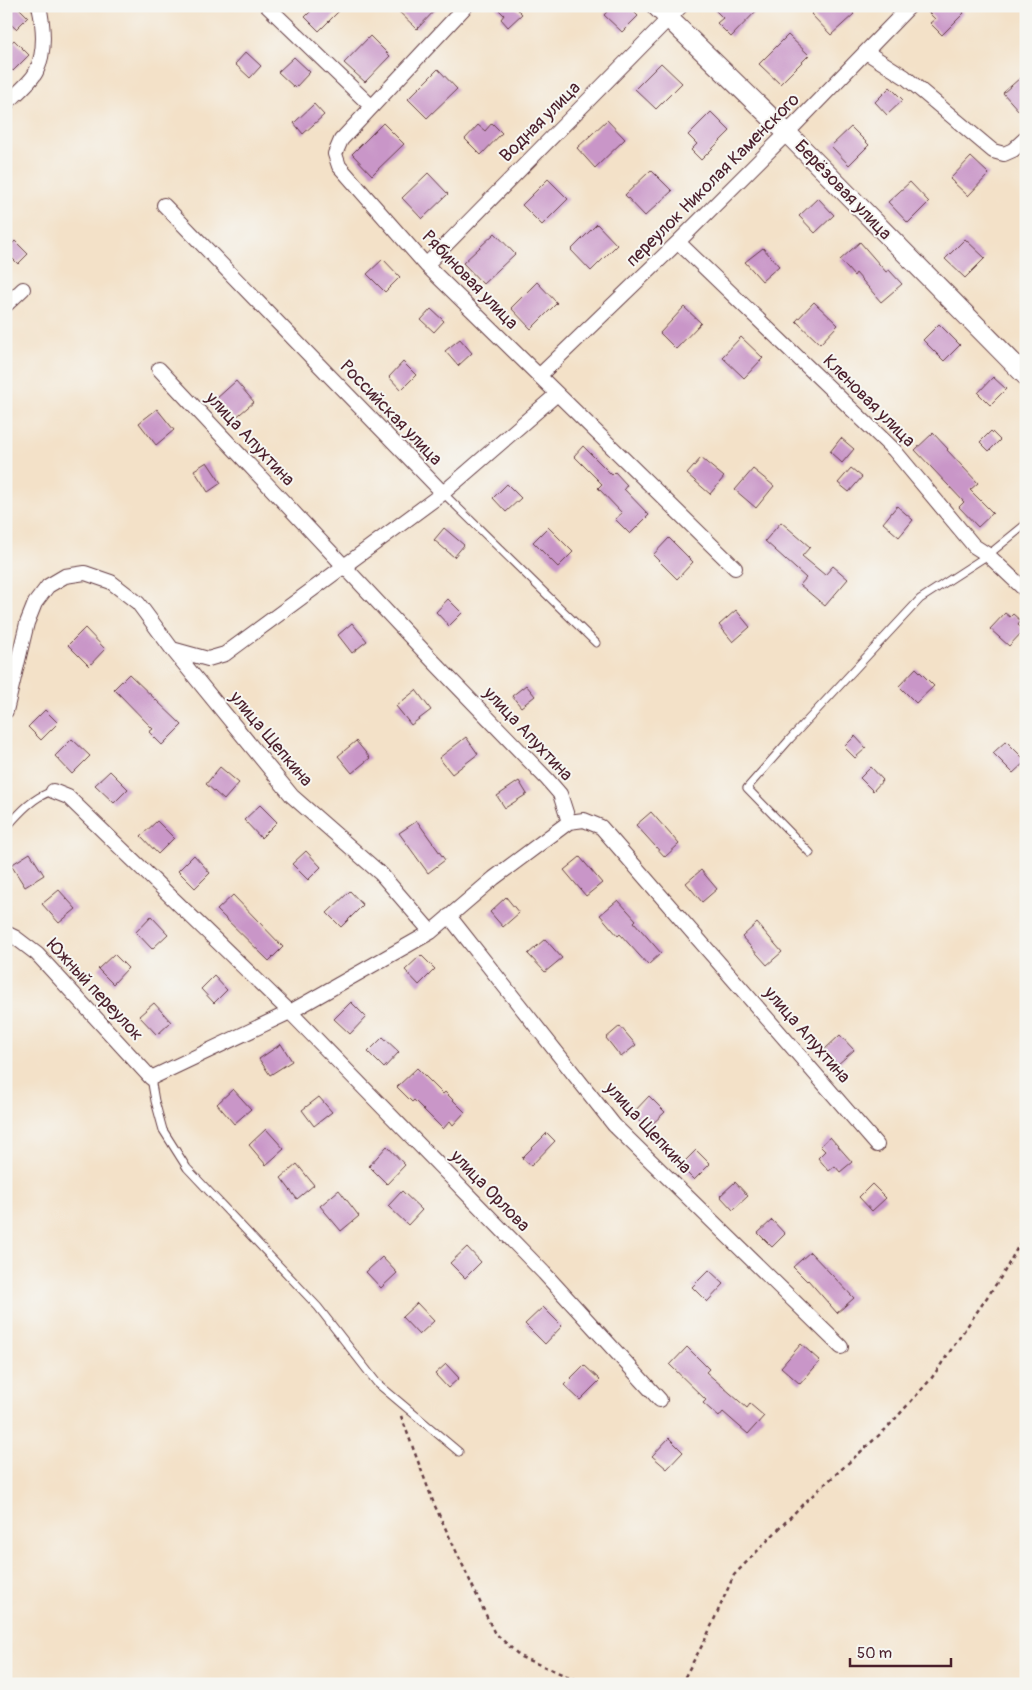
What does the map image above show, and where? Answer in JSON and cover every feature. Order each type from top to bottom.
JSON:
[{"type":"main road","name":"Берёзовая улица","points":[[669,10],[787,134],[1026,376]]},
{"type":"street","points":[[6,104],[36,73],[44,46],[39,6]]},
{"type":"street","points":[[267,6],[372,107]]},
{"type":"street","name":"переулок Николая Каменского","points":[[539,376],[787,134],[910,6]]},
{"type":"street","name":"Рябиновая улица","points":[[463,7],[341,140],[335,154],[339,166],[426,264],[735,568]]},
{"type":"street","name":"Водная улица","points":[[426,264],[669,10]]},
{"type":"street","points":[[866,52],[905,78],[993,151],[1004,154],[1014,150],[1026,138]]},
{"type":"street","name":"Российская улица","points":[[164,205],[443,493]]},
{"type":"street","name":"Кленовая улица","points":[[678,242],[894,450],[974,546],[988,554],[1026,591]]},
{"type":"street","points":[[6,305],[23,289]]},
{"type":"street","name":"улица Апухтина","points":[[159,369],[433,661],[547,779],[560,794],[569,822],[584,820],[601,827],[877,1145]]},
{"type":"street","points":[[172,649],[208,659],[224,654],[443,493],[557,394]]},
{"type":"street","name":"улица Щепкина","points":[[6,711],[27,623],[35,603],[48,586],[65,576],[85,574],[112,582],[138,603],[172,649],[292,796],[382,874],[431,932]]},
{"type":"street","name":"улица Орлова","points":[[53,791],[68,796],[290,1012],[544,1273],[660,1400]]},
{"type":"street","points":[[152,1078],[290,1012],[431,932],[494,878],[569,822]]},
{"type":"street","name":"улица Щепкина","points":[[449,916],[614,1125],[841,1347]]},
{"type":"street","name":"Южный переулок","points":[[6,933],[37,954],[152,1078]]},
{"type":"lane","name":"Российская улица","points":[[443,493],[596,642]]},
{"type":"lane","points":[[810,853],[747,788],[790,738],[920,599],[988,554],[1026,524]]},
{"type":"lane","points":[[6,828],[31,802],[43,794],[53,791]]},
{"type":"lane","points":[[152,1078],[155,1101],[164,1130],[187,1168],[318,1306],[377,1383],[458,1452]]},
{"type":"path","points":[[681,1684],[705,1640],[734,1575],[803,1504],[887,1428],[931,1379],[1003,1274],[1026,1232]]},
{"type":"path","points":[[394,1398],[434,1504],[494,1632],[521,1657],[586,1684]]},
{"type":"building","points":[[6,6],[17,6],[28,17],[16,29],[6,20]]},
{"type":"building","points":[[316,6],[344,6],[319,31],[305,17]]},
{"type":"building","points":[[393,6],[439,6],[417,29]]},
{"type":"building","points":[[495,6],[514,6],[522,14],[508,27],[501,19],[504,15]]},
{"type":"building","points":[[612,6],[628,6],[638,16],[622,32],[604,15]]},
{"type":"building","points":[[711,6],[761,6],[731,37],[717,23],[723,18]]},
{"type":"building","points":[[819,6],[847,6],[854,14],[831,35],[811,14]]},
{"type":"building","points":[[922,6],[958,6],[964,13],[942,35],[930,23],[935,19]]},
{"type":"building","points":[[788,35],[809,55],[780,84],[759,64]]},
{"type":"building","points":[[370,36],[390,56],[365,82],[344,63]]},
{"type":"building","points":[[14,40],[29,55],[13,71],[6,64],[6,47]]},
{"type":"building","points":[[246,52],[261,66],[250,78],[235,64]]},
{"type":"building","points":[[294,57],[310,72],[295,88],[278,72]]},
{"type":"building","points":[[661,63],[682,83],[656,109],[635,89]]},
{"type":"building","points":[[438,69],[457,89],[427,118],[408,99]]},
{"type":"building","points":[[1020,78],[1026,85],[1026,105],[1019,111],[1003,93]]},
{"type":"building","points":[[890,87],[903,100],[887,115],[875,102]]},
{"type":"building","points":[[314,104],[324,115],[303,134],[294,123]]},
{"type":"building","points":[[711,112],[730,131],[701,160],[691,150],[697,144],[688,135]]},
{"type":"building","points":[[607,120],[625,139],[595,168],[577,148]]},
{"type":"building","points":[[383,123],[404,144],[372,175],[352,154]]},
{"type":"building","points":[[492,123],[502,133],[481,155],[465,139],[478,125],[485,131]]},
{"type":"building","points":[[851,127],[869,145],[849,165],[831,146]]},
{"type":"building","points":[[971,157],[989,174],[968,196],[950,179]]},
{"type":"building","points":[[651,170],[672,191],[645,216],[625,195]]},
{"type":"building","points":[[428,173],[448,194],[422,219],[402,198]]},
{"type":"building","points":[[548,179],[568,199],[542,225],[522,205]]},
{"type":"building","points":[[910,182],[929,202],[908,223],[888,202]]},
{"type":"building","points":[[818,198],[834,215],[815,233],[799,216]]},
{"type":"building","points":[[597,224],[617,245],[591,271],[571,250]]},
{"type":"building","points":[[495,233],[515,254],[483,284],[463,263]]},
{"type":"building","points":[[965,239],[985,258],[965,278],[945,259]]},
{"type":"building","points":[[15,241],[28,254],[18,264],[6,252]]},
{"type":"building","points":[[860,242],[886,272],[889,270],[902,284],[881,302],[856,273],[854,276],[840,260]]},
{"type":"building","points":[[763,248],[779,266],[762,281],[745,262]]},
{"type":"building","points":[[383,259],[400,277],[385,292],[367,274]]},
{"type":"building","points":[[537,282],[557,303],[531,329],[511,308]]},
{"type":"building","points":[[814,302],[838,325],[820,344],[796,321]]},
{"type":"building","points":[[684,307],[701,323],[676,349],[660,333]]},
{"type":"building","points":[[431,309],[444,321],[434,332],[421,320]]},
{"type":"building","points":[[939,324],[960,345],[944,361],[923,340]]},
{"type":"building","points":[[741,337],[763,358],[744,378],[722,357]]},
{"type":"building","points":[[460,339],[472,353],[458,366],[445,351]]},
{"type":"building","points":[[403,362],[416,375],[401,390],[389,377]]},
{"type":"building","points":[[993,377],[1006,389],[990,405],[978,393]]},
{"type":"building","points":[[236,381],[254,402],[234,419],[216,399]]},
{"type":"building","points":[[157,409],[174,430],[156,445],[139,423]]},
{"type":"building","points":[[991,431],[1000,440],[989,451],[980,442]]},
{"type":"building","points":[[933,433],[978,483],[970,490],[993,513],[978,527],[959,507],[964,502],[915,450]]},
{"type":"building","points":[[841,438],[854,449],[842,463],[830,452]]},
{"type":"building","points":[[583,446],[612,475],[615,472],[627,485],[624,489],[649,515],[630,534],[615,519],[622,513],[598,488],[602,484],[574,456]]},
{"type":"building","points":[[701,458],[724,477],[710,494],[687,474]]},
{"type":"building","points":[[207,462],[221,483],[208,492],[194,470]]},
{"type":"building","points":[[851,468],[862,477],[849,492],[838,483]]},
{"type":"building","points":[[753,469],[774,486],[756,508],[735,490]]},
{"type":"building","points":[[507,484],[521,498],[506,512],[493,498]]},
{"type":"building","points":[[897,506],[913,520],[899,537],[883,523]]},
{"type":"building","points":[[781,522],[810,547],[802,556],[825,575],[833,566],[848,579],[825,606],[800,585],[806,578],[765,541]]},
{"type":"building","points":[[548,527],[573,552],[558,567],[533,542]]},
{"type":"building","points":[[444,528],[464,545],[454,557],[434,540]]},
{"type":"building","points":[[669,538],[693,562],[677,579],[653,555]]},
{"type":"building","points":[[448,599],[462,613],[449,626],[436,612]]},
{"type":"building","points":[[736,610],[750,627],[733,642],[719,625]]},
{"type":"building","points":[[1005,613],[1010,617],[1013,614],[1021,621],[1018,625],[1024,630],[1009,646],[990,629]]},
{"type":"building","points":[[352,623],[367,641],[352,653],[338,635]]},
{"type":"building","points":[[85,628],[105,649],[89,666],[68,645]]},
{"type":"building","points":[[916,668],[934,686],[916,703],[899,686]]},
{"type":"building","points":[[129,674],[182,725],[162,745],[149,732],[153,729],[114,689]]},
{"type":"building","points":[[526,685],[535,696],[521,707],[512,696]]},
{"type":"building","points":[[416,690],[431,710],[411,725],[396,706]]},
{"type":"building","points":[[45,710],[58,723],[41,740],[28,727]]},
{"type":"building","points":[[855,736],[866,748],[855,758],[844,747]]},
{"type":"building","points":[[466,737],[478,754],[452,774],[439,758]]},
{"type":"building","points":[[72,739],[90,756],[72,774],[55,756]]},
{"type":"building","points":[[356,741],[370,758],[352,773],[338,756]]},
{"type":"building","points":[[1006,741],[1026,761],[1013,773],[993,753]]},
{"type":"building","points":[[220,767],[239,783],[224,800],[206,784]]},
{"type":"building","points":[[871,767],[883,780],[873,791],[860,778]]},
{"type":"building","points":[[110,771],[128,789],[114,803],[95,785]]},
{"type":"building","points":[[519,781],[527,794],[505,808],[497,796]]},
{"type":"building","points":[[260,805],[277,822],[261,838],[244,820]]},
{"type":"building","points":[[651,812],[679,844],[665,857],[636,825]]},
{"type":"building","points":[[157,821],[174,838],[158,854],[141,836]]},
{"type":"building","points":[[417,821],[445,860],[428,873],[399,833]]},
{"type":"building","points":[[306,851],[321,867],[308,880],[292,864]]},
{"type":"building","points":[[30,853],[44,875],[25,887],[11,865]]},
{"type":"building","points":[[194,855],[210,873],[195,888],[178,871]]},
{"type":"building","points":[[580,857],[602,883],[586,896],[564,870]]},
{"type":"building","points":[[701,870],[717,889],[702,902],[686,883]]},
{"type":"building","points":[[59,890],[76,909],[59,923],[42,904]]},
{"type":"building","points":[[350,891],[363,905],[341,927],[327,913]]},
{"type":"building","points":[[233,895],[283,947],[269,961],[217,910]]},
{"type":"building","points":[[506,897],[519,913],[503,927],[490,912]]},
{"type":"building","points":[[618,900],[661,953],[648,965],[620,934],[618,936],[600,915]]},
{"type":"building","points":[[151,916],[168,934],[152,949],[136,932]]},
{"type":"building","points":[[757,923],[782,952],[767,965],[742,937]]},
{"type":"building","points":[[545,939],[562,958],[545,972],[528,954]]},
{"type":"building","points":[[114,954],[128,968],[113,984],[98,969]]},
{"type":"building","points":[[421,955],[435,969],[419,985],[405,970]]},
{"type":"building","points":[[214,976],[227,990],[214,1003],[201,989]]},
{"type":"building","points":[[351,1002],[366,1017],[350,1034],[334,1019]]},
{"type":"building","points":[[154,1003],[171,1022],[157,1035],[139,1016]]},
{"type":"building","points":[[620,1026],[636,1045],[621,1057],[606,1038]]},
{"type":"building","points":[[840,1035],[854,1050],[837,1065],[824,1050]]},
{"type":"building","points":[[383,1037],[399,1052],[384,1068],[368,1052]]},
{"type":"building","points":[[281,1044],[292,1061],[270,1075],[259,1059]]},
{"type":"building","points":[[417,1068],[443,1094],[445,1092],[465,1112],[453,1125],[450,1121],[443,1129],[414,1100],[412,1102],[397,1087]]},
{"type":"building","points":[[233,1089],[251,1109],[234,1124],[217,1104]]},
{"type":"building","points":[[649,1096],[665,1112],[647,1129],[632,1114]]},
{"type":"building","points":[[319,1097],[332,1112],[314,1126],[302,1110]]},
{"type":"building","points":[[266,1129],[284,1149],[266,1165],[249,1145]]},
{"type":"building","points":[[547,1133],[555,1141],[531,1166],[522,1158]]},
{"type":"building","points":[[830,1137],[852,1162],[840,1172],[835,1166],[829,1171],[818,1158],[825,1151],[820,1146]]},
{"type":"building","points":[[387,1146],[405,1165],[387,1184],[369,1166]]},
{"type":"building","points":[[696,1150],[710,1164],[694,1180],[680,1166]]},
{"type":"building","points":[[297,1164],[314,1185],[297,1199],[281,1178]]},
{"type":"building","points":[[735,1182],[748,1196],[733,1210],[720,1196]]},
{"type":"building","points":[[872,1184],[886,1198],[872,1211],[859,1197]]},
{"type":"building","points":[[339,1190],[359,1216],[341,1231],[320,1206]]},
{"type":"building","points":[[402,1191],[422,1210],[408,1225],[388,1206]]},
{"type":"building","points":[[772,1220],[785,1234],[772,1247],[758,1233]]},
{"type":"building","points":[[467,1247],[481,1262],[465,1278],[450,1263]]},
{"type":"building","points":[[810,1252],[854,1298],[837,1313],[808,1280],[793,1267]]},
{"type":"building","points":[[382,1257],[397,1273],[381,1288],[366,1272]]},
{"type":"building","points":[[709,1270],[724,1284],[707,1302],[692,1287]]},
{"type":"building","points":[[417,1303],[434,1321],[419,1335],[402,1317]]},
{"type":"building","points":[[543,1307],[562,1326],[545,1344],[525,1324]]},
{"type":"building","points":[[801,1344],[820,1361],[800,1384],[781,1367]]},
{"type":"building","points":[[687,1347],[709,1369],[706,1372],[747,1408],[750,1404],[764,1416],[748,1434],[723,1412],[719,1417],[703,1403],[706,1400],[670,1365]]},
{"type":"building","points":[[446,1364],[459,1378],[448,1388],[435,1374]]},
{"type":"building","points":[[584,1365],[600,1380],[580,1400],[564,1385]]},
{"type":"building","points":[[669,1438],[683,1452],[667,1469],[652,1456]]}]
